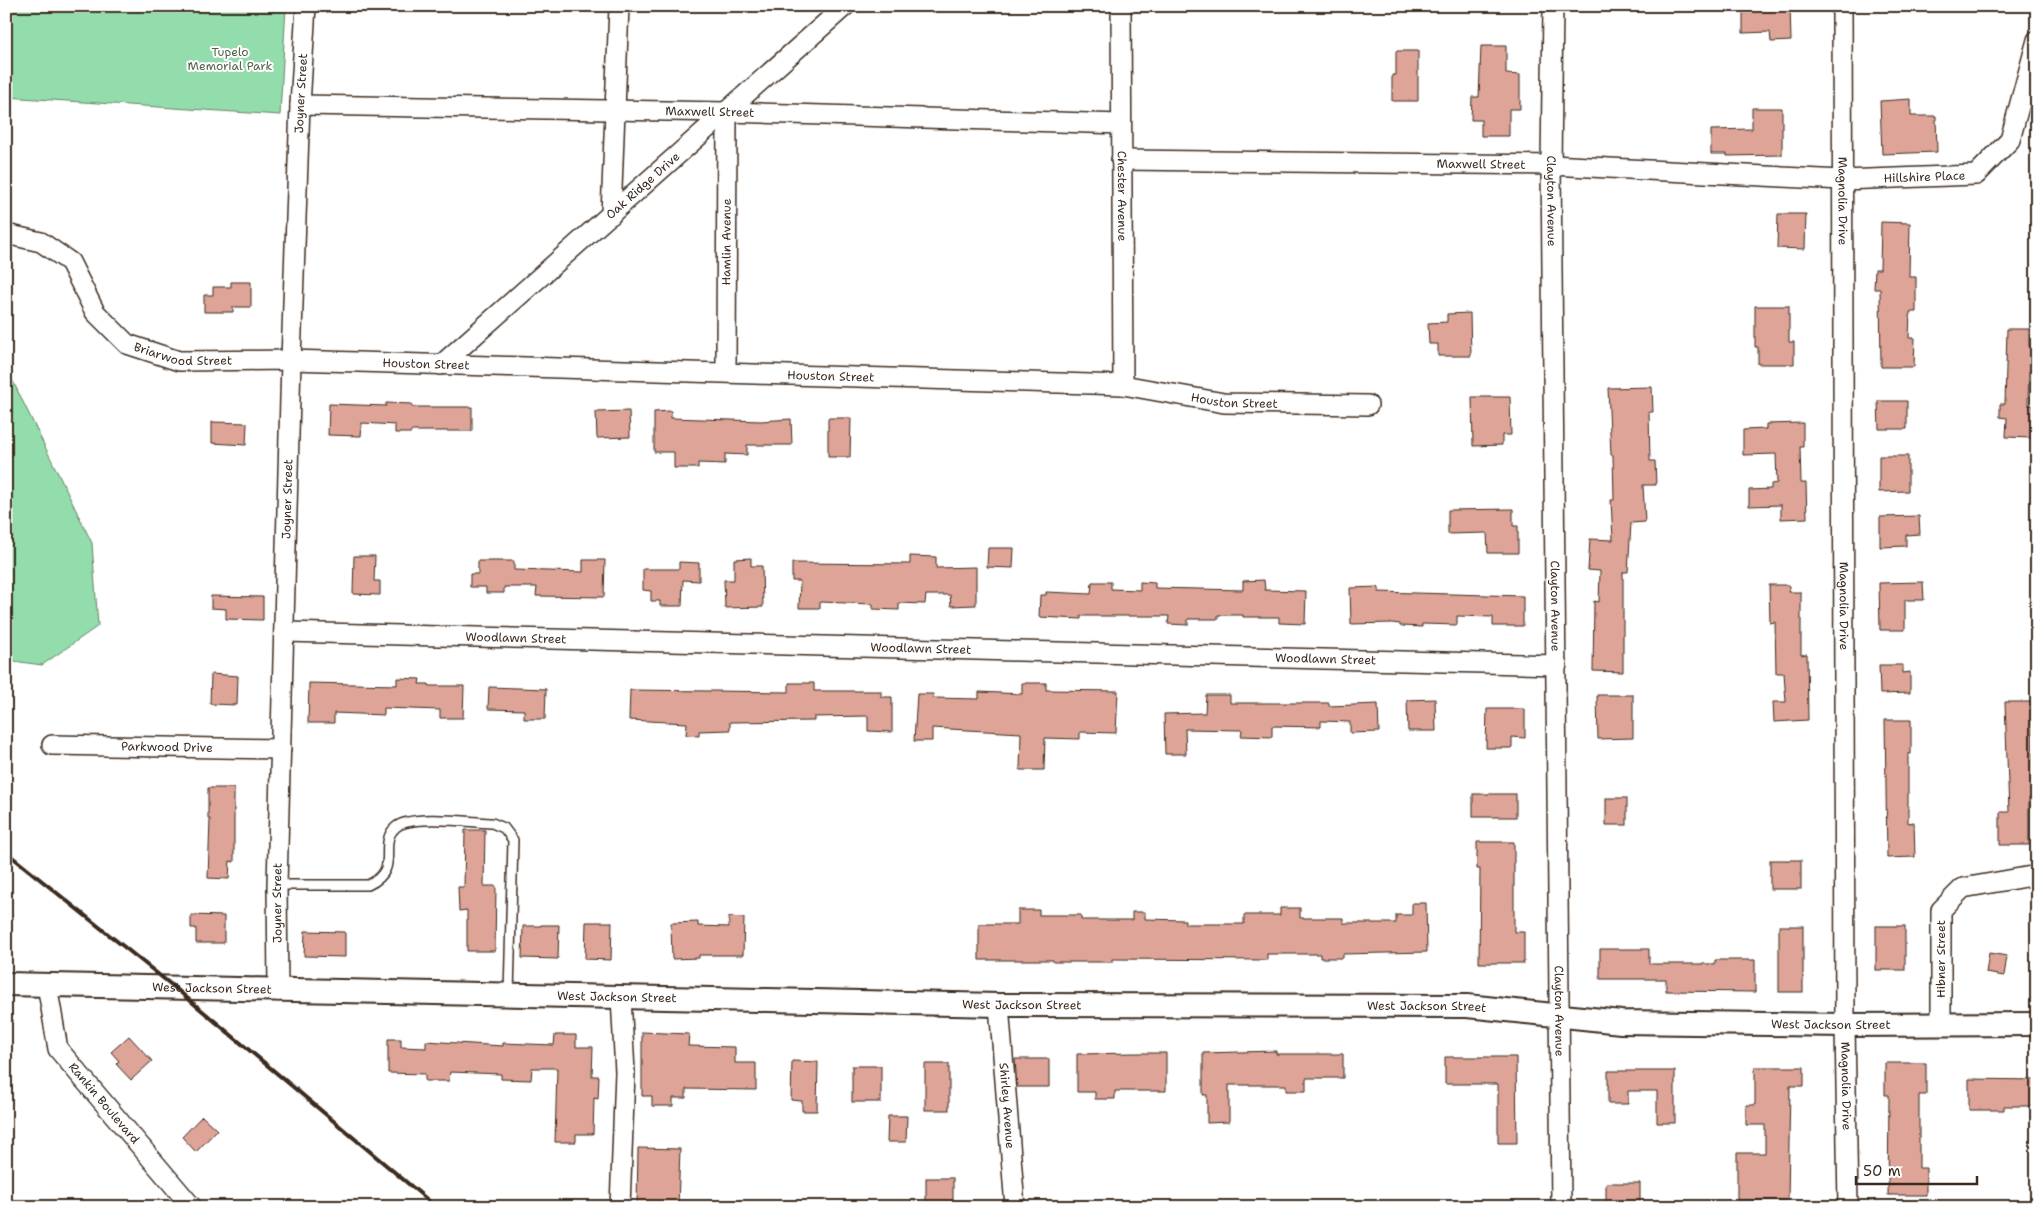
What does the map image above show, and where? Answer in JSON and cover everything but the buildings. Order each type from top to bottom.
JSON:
[{"type":"street","name":"Joyner Street","points":[[278,991],[277,885],[291,360],[300,105],[306,6]]},
{"type":"street","points":[[611,215],[619,6]]},
{"type":"street","name":"Oak Ridge Drive","points":[[440,366],[846,6]]},
{"type":"street","name":"Chester Avenue","points":[[1121,6],[1123,385]]},
{"type":"street","name":"Clayton Avenue","points":[[1553,6],[1551,165],[1561,1207]]},
{"type":"street","name":"Magnolia Drive","points":[[1842,6],[1845,1025],[1848,1207]]},
{"type":"street","name":"Hillshire Place","points":[[1842,180],[1976,175],[2010,140],[2037,40]]},
{"type":"street","name":"Maxwell Street","points":[[300,105],[615,112],[727,112],[1121,124]]},
{"type":"street","name":"Hamlin Avenue","points":[[726,372],[727,112]]},
{"type":"street","name":"Maxwell Street","points":[[1121,160],[1551,165],[1842,180]]},
{"type":"street","name":"Briarwood Street","points":[[6,234],[41,242],[70,262],[95,312],[127,344],[179,361],[291,360]]},
{"type":"street","name":"Houston Street","points":[[291,360],[440,366],[726,372],[1123,385],[1224,403],[1368,405]]},
{"type":"street","name":"Woodlawn Street","points":[[285,632],[1557,665]]},
{"type":"street","name":"Parkwood Drive","points":[[52,745],[281,749]]},
{"type":"street","name":"Hibner Street","points":[[1941,1024],[1941,910],[1963,888],[2037,874]]},
{"type":"street","name":"West Jackson Street","points":[[6,984],[999,1005],[1467,1006],[1559,1014],[1621,1022],[1845,1025],[2037,1024]]},
{"type":"street","name":"Rankin Boulevard","points":[[47,985],[58,1049],[192,1207]]},
{"type":"street","points":[[620,1207],[625,1072],[621,997]]},
{"type":"street","name":"Shirley Avenue","points":[[999,1005],[1015,1207]]},
{"type":"lane","points":[[277,885],[368,885],[380,880],[386,870],[389,838],[396,827],[412,820],[492,823],[504,828],[513,840],[509,994]]},
{"type":"green space","name":"Tupelo Memorial Park","points":[[6,6],[286,6],[280,115],[6,97]]},
{"type":"green space","points":[[6,367],[92,543],[98,626],[42,665],[6,660]]},
{"type":"railway","points":[[6,852],[174,987],[436,1207]]}]
